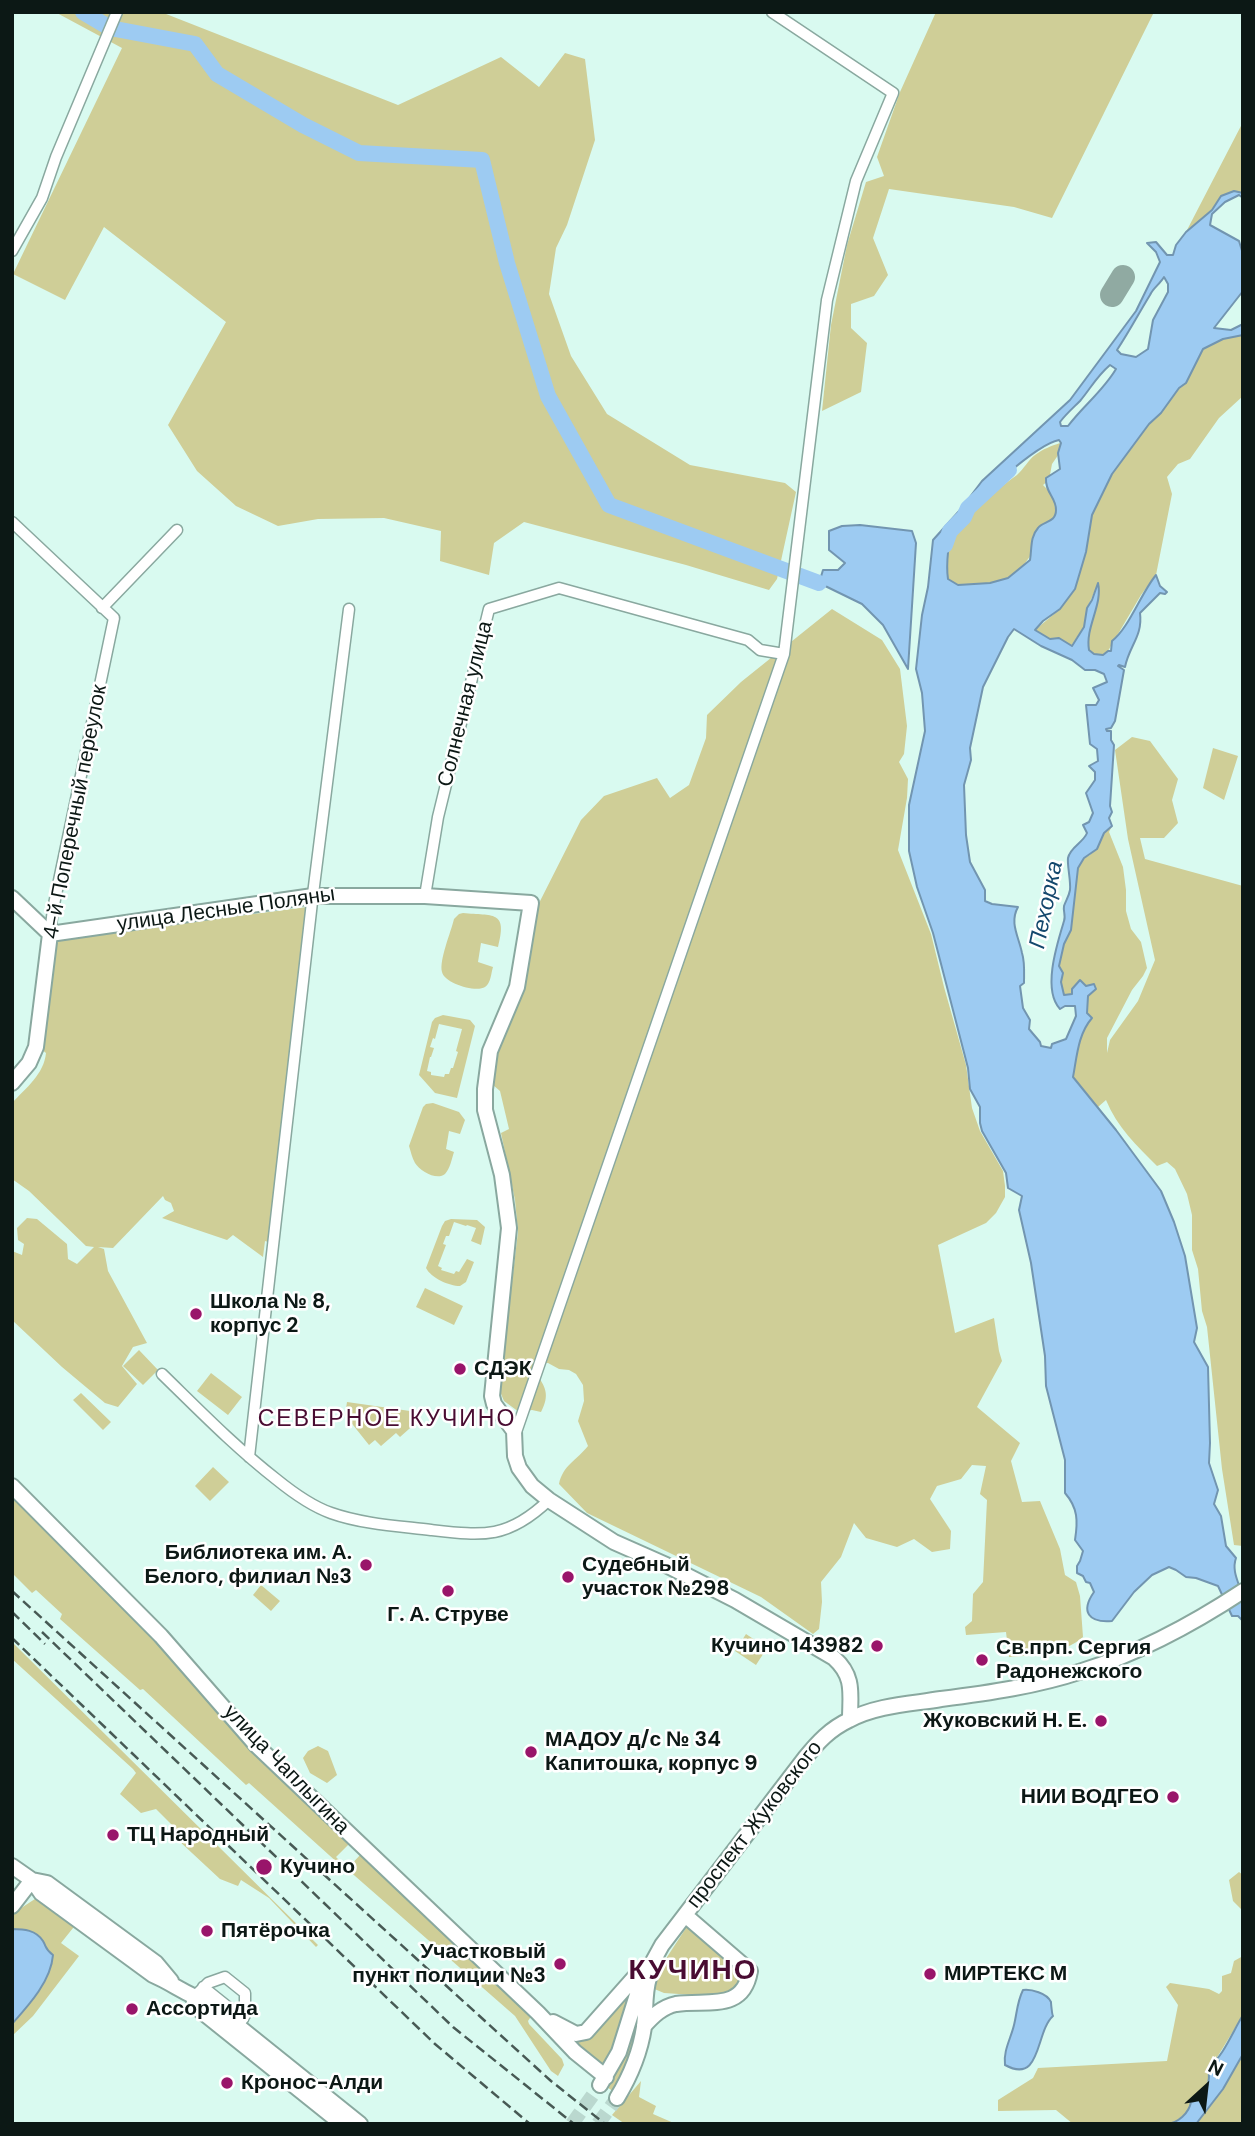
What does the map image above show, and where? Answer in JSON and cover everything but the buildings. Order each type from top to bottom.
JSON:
[{"type":"street","points":[[12,251],[42,198],[56,157],[117,12]]},
{"type":"street","points":[[515,1435],[784,654],[827,300],[856,181],[893,93],[772,12]]},
{"type":"street","points":[[12,522],[102,608],[177,530]]},
{"type":"street","name":"Солнечная улица","points":[[425,896],[438,817],[489,609],[559,588],[748,640],[760,650],[784,654]]},
{"type":"street","name":"4-й Поперечный переулок","points":[[12,1083],[29,1063],[36,1047],[53,909],[114,618],[102,608]]},
{"type":"street","points":[[248,1457],[349,609]]},
{"type":"street","name":"улица Лесные Поляны","points":[[50,934],[313,896],[425,896],[531,903],[517,987],[490,1051],[485,1089],[485,1110],[502,1175],[509,1228],[492,1396],[494,1404],[512,1427],[519,1468],[532,1486],[548,1500],[614,1542],[735,1600],[834,1658],[849,1676],[850,1719]]},
{"type":"street","points":[[12,898],[50,934]]},
{"type":"street","points":[[162,1374],[248,1457],[283,1485],[331,1513],[387,1524],[487,1534],[533,1516],[548,1500]]},
{"type":"street","name":"улица Чаплыгина","points":[[12,1486],[161,1636],[257,1746],[538,2013],[603,2081]]},
{"type":"street","name":"проспект Жуковского","points":[[603,2081],[622,2042],[640,1985],[662,1945],[816,1744],[836,1727],[850,1719],[884,1708],[1013,1688],[1081,1672],[1147,1646],[1185,1627],[1239,1593]]},
{"type":"street","points":[[12,1866],[33,1880],[47,1883],[104,1924],[156,1963],[174,1984],[198,1992],[208,2002],[240,2022],[360,2124]]},
{"type":"street","points":[[12,1906],[33,1880]]},
{"type":"street","points":[[644,2026],[658,2012],[674,2004],[730,2000],[744,1990],[748,1980],[750,1971],[685,1914]]},
{"type":"street","name":"проспект Жуковского","points":[[617,2098],[633,2072],[644,2026],[648,1980],[673,1930]]},
{"type":"street","name":"улица Чаплыгина","points":[[538,2013],[568,2031],[576,2034],[586,2032],[662,1945]]},
{"type":"street","points":[[198,1992],[218,1978],[225,1978],[237,1985],[245,1993],[245,2015],[240,2022]]},
{"type":"street","points":[[198,1992],[201,2011],[342,2124]]},
{"type":"shaded area","points":[[55,12],[161,12],[398,105],[501,57],[539,87],[565,53],[585,59],[595,140],[567,225],[556,248],[549,294],[571,356],[607,414],[690,465],[785,483],[796,492],[777,579],[769,590],[524,522],[494,543],[489,575],[440,561],[441,531],[384,518],[318,519],[278,526],[236,506],[197,471],[168,425],[226,322],[104,227],[65,300],[13,274],[122,48]]},
{"type":"shaded area","points":[[936,12],[1154,12],[1052,218],[1014,207],[889,189],[873,238],[888,275],[874,296],[851,304],[851,328],[867,343],[861,392],[822,411],[831,325],[847,245],[866,182],[884,176],[877,157],[900,92]]},
{"type":"shaded area","points":[[1243,122],[1243,193],[1221,196],[1212,210],[1186,232]]},
{"type":"shaded area","points":[[1243,335],[1243,396],[1219,418],[1190,459],[1178,464],[1167,477],[1172,494],[1156,575],[1108,651],[1103,655],[1089,650],[1089,634],[1098,584],[1087,608],[1084,627],[1071,646],[1042,636],[1035,630],[1060,609],[1075,589],[1086,552],[1092,515],[1112,474],[1149,424],[1186,383],[1203,349],[1223,339]]},
{"type":"shaded area","points":[[1060,443],[1063,448],[1052,464],[1049,480],[1043,485],[1054,496],[1056,520],[1013,580],[985,586],[952,586],[946,571],[947,555],[950,541],[963,518],[1017,475],[1035,455]]},
{"type":"shaded area","points":[[832,609],[882,640],[900,669],[907,726],[904,754],[899,762],[908,779],[898,850],[931,934],[966,1065],[972,1108],[980,1131],[1003,1171],[1005,1186],[1005,1197],[996,1213],[986,1223],[938,1245],[955,1333],[994,1318],[1002,1361],[977,1407],[1020,1443],[1011,1461],[1022,1502],[1040,1501],[1060,1549],[1065,1575],[1076,1582],[1080,1596],[1083,1637],[1075,1643],[1048,1653],[1009,1657],[1006,1632],[966,1635],[965,1627],[972,1621],[973,1594],[983,1582],[987,1500],[980,1494],[986,1466],[972,1465],[961,1479],[937,1486],[930,1499],[951,1531],[950,1549],[932,1552],[914,1539],[897,1547],[866,1538],[854,1523],[841,1557],[821,1582],[819,1629],[813,1634],[761,1597],[587,1513],[559,1484],[567,1467],[588,1446],[578,1421],[584,1401],[583,1385],[576,1374],[548,1363],[538,1363],[535,1372],[546,1396],[541,1412],[519,1412],[504,1401],[499,1389],[518,1232],[515,1200],[501,1133],[509,1129],[500,1091],[493,1085],[497,1055],[524,981],[533,915],[581,820],[604,796],[657,778],[670,798],[689,785],[706,738],[707,715],[741,682]]},
{"type":"shaded area","points":[[1132,737],[1150,741],[1178,779],[1172,800],[1178,823],[1164,838],[1140,838],[1145,859],[1243,886],[1243,1546],[1234,1545],[1222,1469],[1207,1327],[1202,1311],[1198,1269],[1192,1250],[1192,1215],[1187,1194],[1175,1169],[1167,1162],[1157,1166],[1122,1127],[1106,1100],[1098,1107],[1073,1077],[1081,1038],[1092,1018],[1087,1013],[1086,986],[1072,989],[1071,995],[1064,995],[1059,966],[1064,944],[1071,930],[1078,868],[1112,826],[1109,832],[1123,867],[1126,911],[1131,929],[1141,942],[1147,968],[1132,990],[1107,1038],[1107,1053],[1110,1040],[1138,1001],[1155,960],[1128,839],[1115,750]]},
{"type":"shaded area","points":[[1213,748],[1238,756],[1224,800],[1203,788]]},
{"type":"shaded area","points":[[307,907],[268,1242],[265,1241],[263,1257],[233,1235],[227,1240],[162,1218],[174,1211],[171,1203],[163,1196],[113,1248],[98,1247],[104,1249],[108,1271],[147,1343],[133,1347],[122,1366],[137,1384],[118,1407],[105,1403],[12,1320],[12,1251],[22,1255],[24,1244],[18,1240],[17,1228],[27,1218],[37,1219],[67,1244],[68,1259],[77,1264],[94,1247],[86,1246],[29,1191],[12,1179],[12,1103],[34,1080],[45,1061],[46,1053],[41,1049],[55,940]]},
{"type":"shaded area","points":[[463,913],[496,917],[501,926],[498,947],[481,943],[478,962],[493,967],[488,983],[481,989],[454,983],[442,972],[444,953],[454,919]]},
{"type":"shaded area","points":[[443,1015],[470,1020],[475,1026],[457,1098],[435,1093],[419,1075],[435,1018]],"holes":[[[439,1024],[462,1029],[456,1051],[458,1052],[449,1074],[444,1077],[431,1075],[431,1072],[427,1071],[434,1048],[430,1047]]]},
{"type":"shaded area","points":[[433,1103],[459,1112],[465,1120],[460,1134],[449,1131],[446,1149],[454,1152],[447,1172],[442,1176],[429,1174],[417,1166],[409,1146],[423,1107]]},
{"type":"shaded area","points":[[477,1220],[485,1227],[481,1245],[471,1241],[476,1228],[467,1225],[454,1222],[449,1236],[446,1236],[443,1244],[446,1245],[438,1266],[441,1270],[454,1274],[459,1272],[467,1259],[474,1262],[466,1282],[460,1286],[441,1281],[426,1268],[442,1226],[445,1221]]},
{"type":"shaded area","points":[[425,1288],[463,1306],[454,1325],[416,1307]]},
{"type":"shaded area","points":[[139,1350],[158,1370],[143,1385],[123,1366]]},
{"type":"shaded area","points":[[211,1373],[242,1397],[228,1415],[197,1391]]},
{"type":"shaded area","points":[[81,1393],[111,1422],[103,1430],[73,1400]]},
{"type":"shaded area","points":[[347,1402],[410,1411],[418,1421],[400,1437],[396,1433],[381,1446],[375,1440],[369,1445],[345,1415]]},
{"type":"shaded area","points":[[213,1467],[229,1482],[210,1501],[195,1486]]},
{"type":"shaded area","points":[[12,1492],[351,1842],[336,1857],[341,1862],[339,1864],[249,1783],[246,1785],[143,1689],[140,1690],[60,1619],[62,1614],[36,1590],[32,1593],[12,1573]]},
{"type":"shaded area","points":[[261,1585],[280,1601],[271,1611],[253,1595]]},
{"type":"shaded area","points":[[746,1634],[767,1648],[756,1665],[735,1651]]},
{"type":"shaded area","points":[[12,1642],[318,1945],[316,1947],[269,1898],[241,1880],[238,1886],[220,1879],[178,1840],[176,1829],[156,1809],[141,1813],[120,1794],[136,1773],[12,1659]]},
{"type":"shaded area","points":[[318,1746],[328,1751],[337,1775],[327,1783],[310,1773],[303,1758],[308,1751]]},
{"type":"shaded area","points":[[362,1853],[532,2015],[529,2024],[562,2059],[564,2065],[558,2076],[551,2071],[515,2016],[347,1869]]},
{"type":"shaded area","points":[[1239,1872],[1243,1875],[1243,1911],[1233,1901],[1229,1880]]},
{"type":"shaded area","points":[[38,1897],[77,1923],[61,1943],[79,1956],[33,2016],[12,2036],[12,1914]]},
{"type":"shaded area","points":[[688,1927],[742,1968],[746,1981],[724,1997],[664,1993],[652,1988],[654,1977]]},
{"type":"shaded area","points":[[1243,1956],[1243,2015],[1213,2064],[1206,2088],[1186,2113],[1174,2123],[1073,2124],[1056,2110],[998,2111],[998,2100],[1033,2078],[1038,2068],[1167,2061],[1178,2005],[1166,1987],[1170,1983],[1209,1989],[1219,1994],[1222,1991],[1222,1976],[1231,1973],[1234,1961]]},
{"type":"shaded area","points":[[639,1978],[608,2065],[587,2057],[557,2027],[579,2038],[594,2036]]},
{"type":"shaded area","points":[[641,1996],[637,2040],[617,2094],[604,2085]]},
{"type":"shaded area","points":[[1243,2054],[1243,2124],[1196,2124],[1223,2089]]},
{"type":"shaded area","points":[[641,2081],[639,2097],[656,2106],[653,2114],[676,2124],[625,2124],[612,2115]]},
{"type":"water","points":[[1234,191],[1243,193],[1243,198],[1239,195],[1225,202],[1212,214],[1210,225],[1239,241],[1243,254],[1243,291],[1214,328],[1231,330],[1243,324],[1243,335],[1223,339],[1203,349],[1186,383],[1149,424],[1112,474],[1092,515],[1086,552],[1075,589],[1060,609],[1035,630],[1050,639],[1059,638],[1072,646],[1084,627],[1087,608],[1098,583],[1098,600],[1088,641],[1089,650],[1103,655],[1111,651],[1112,641],[1124,628],[1156,575],[1160,586],[1167,592],[1160,593],[1140,613],[1138,635],[1125,667],[1118,666],[1124,670],[1115,721],[1111,728],[1106,729],[1111,731],[1114,745],[1110,806],[1112,812],[1109,818],[1112,826],[1104,833],[1097,849],[1084,858],[1078,868],[1071,930],[1064,944],[1059,966],[1063,973],[1061,982],[1064,995],[1072,994],[1072,989],[1080,980],[1086,986],[1094,984],[1096,989],[1088,996],[1087,1013],[1092,1018],[1081,1038],[1073,1077],[1161,1191],[1185,1256],[1197,1328],[1194,1342],[1208,1367],[1209,1463],[1218,1490],[1214,1504],[1221,1516],[1226,1546],[1236,1558],[1235,1573],[1243,1601],[1243,1621],[1238,1616],[1232,1616],[1218,1586],[1186,1577],[1169,1567],[1152,1575],[1134,1592],[1112,1621],[1104,1621],[1089,1615],[1088,1605],[1094,1592],[1090,1583],[1077,1573],[1083,1551],[1075,1540],[1076,1515],[1065,1493],[1065,1460],[1046,1386],[1045,1356],[1031,1263],[1019,1210],[1022,1196],[1008,1188],[1006,1173],[982,1131],[980,1107],[970,1089],[968,1068],[909,851],[909,805],[925,731],[922,693],[916,669],[933,540],[982,481],[1070,400],[1136,311],[1160,262],[1156,252],[1147,243],[1156,242],[1167,255],[1173,255],[1176,245],[1186,232],[1212,210],[1221,196]],"holes":[[[1164,277],[1168,292],[1153,320],[1148,349],[1136,357],[1121,354],[1117,350],[1151,293]],[[1110,365],[1116,369],[1068,426],[1061,426],[1060,422]],[[1059,440],[1061,443],[1058,453],[1060,469],[1046,478],[1047,488],[1056,506],[1055,514],[1052,520],[1035,531],[1030,560],[1008,578],[990,583],[958,585],[948,579],[948,551],[955,525],[1004,476],[1049,444]],[[1014,629],[1041,646],[1072,660],[1085,670],[1104,674],[1107,682],[1093,688],[1099,700],[1096,705],[1086,705],[1090,744],[1097,749],[1098,761],[1089,766],[1095,772],[1095,780],[1086,793],[1093,813],[1089,822],[1083,825],[1087,833],[1068,858],[1070,890],[1064,906],[1065,919],[1053,966],[1052,990],[1055,1001],[1060,1009],[1075,1006],[1076,1016],[1066,1039],[1052,1044],[1051,1048],[1041,1046],[1029,1029],[1030,1020],[1023,1008],[1020,986],[1024,983],[1024,960],[1014,919],[1018,907],[985,901],[985,890],[970,862],[966,835],[964,785],[971,760],[970,748],[983,687]]]},
{"type":"water","points":[[860,525],[912,531],[916,543],[908,669],[883,625],[862,604],[819,583],[823,570],[838,570],[845,563],[829,550],[829,531],[842,526]]},
{"type":"water","points":[[12,1929],[37,1934],[53,1955],[44,1983],[12,2024]]},
{"type":"water","points":[[1023,1990],[1046,1996],[1051,2002],[1053,2016],[1047,2024],[1032,2063],[1026,2068],[1017,2069],[1005,2065],[1005,2060]]},
{"type":"water","points":[[1243,2015],[1243,2054],[1223,2089],[1196,2124],[1167,2124],[1182,2117],[1191,2102],[1205,2090],[1209,2066],[1223,2050]]},
{"type":"waterway","points":[[83,12],[110,28],[195,44],[217,74],[303,125],[359,153],[482,160],[507,263],[548,396],[609,505],[819,583]]},
{"type":"waterway","points":[[945,545],[950,531],[964,517],[968,508],[1009,470]]},
{"type":"taxiway","points":[[1112,295],[1123,277]]},
{"type":"tunnel","points":[[572,2124],[600,2085]]},
{"type":"tunnel","points":[[598,2124],[617,2098]]},
{"type":"railway","points":[[12,1591],[551,2081],[605,2124]]},
{"type":"railway","points":[[12,1612],[45,1644]]},
{"type":"railway","points":[[42,1632],[453,2027],[574,2124]]},
{"type":"railway","points":[[12,1638],[435,2044],[530,2124]]},
{"type":"place","name":"Школа № 8, корпус 2","points":[[196,1314]]},
{"type":"place","name":"СДЭК","points":[[460,1369]]},
{"type":"place","name":"Библиотека им. А. Белого, филиал №3","points":[[366,1565]]},
{"type":"place","name":"Судебный участок №298","points":[[568,1577]]},
{"type":"place","name":"Г. А. Струве","points":[[448,1591]]},
{"type":"place","name":"Кучино 143982","points":[[877,1646]]},
{"type":"place","name":"Св.прп. Сергия Радонежского","points":[[982,1660]]},
{"type":"place","name":"Жуковский Н. Е.","points":[[1101,1721]]},
{"type":"place","name":"МАДОУ д/с № 34 Капитошка, корпус 9","points":[[531,1752]]},
{"type":"place","name":"НИИ ВОДГЕО","points":[[1173,1797]]},
{"type":"place","name":"ТЦ Народный","points":[[113,1835]]},
{"type":"place","name":"Кучино","points":[[264,1867]]},
{"type":"place","name":"Пятёрочка","points":[[207,1931]]},
{"type":"place","name":"Участковый пункт полиции №3","points":[[560,1964]]},
{"type":"place","name":"МИРТЕКС М","points":[[930,1974]]},
{"type":"place","name":"Ассортида","points":[[132,2009]]},
{"type":"place","name":"Кронос-Алди","points":[[227,2083]]},
{"type":"district","name":"СЕВЕРНОЕ КУЧИНО","points":[[387,1420]]},
{"type":"district","name":"КУЧИНО","points":[[693,1972]]},
{"type":"water label","name":"Пехорка","points":[[1047,905]]}]
